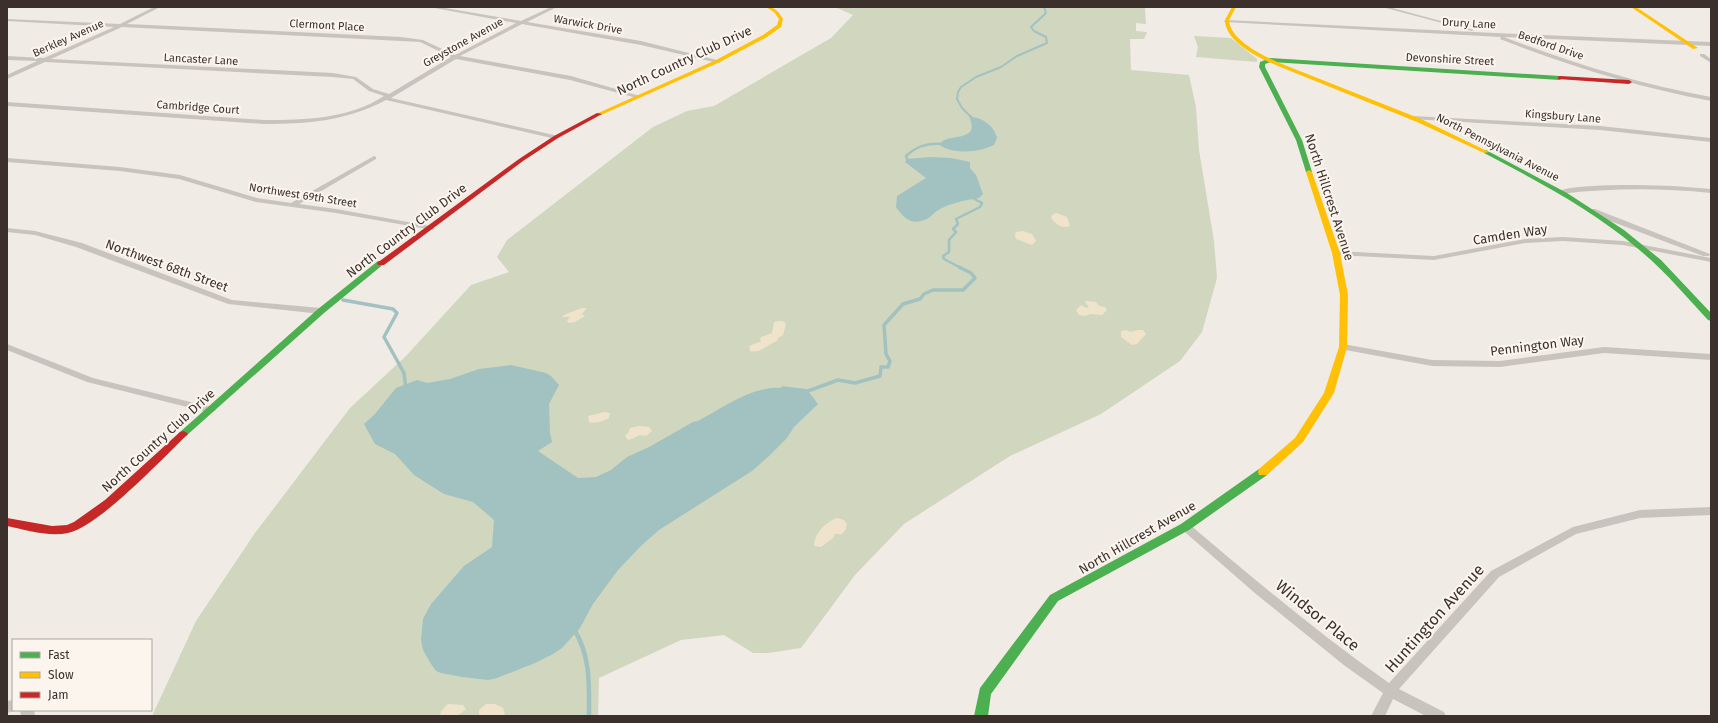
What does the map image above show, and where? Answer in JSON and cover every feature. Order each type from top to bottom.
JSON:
[{"type":"street","name":"Berkley Avenue","points":[[7,77],[158,7]]},
{"type":"street","name":"Warwick Drive","points":[[431,7],[641,43],[718,61]]},
{"type":"street","name":"Greystone Avenue","points":[[386,97],[454,57],[520,22],[555,7]]},
{"type":"street","points":[[671,7],[698,7]]},
{"type":"street","name":"North Country Club Drive","points":[[7,522],[41,529],[69,529],[92,516],[322,311],[371,270],[556,137],[637,96],[718,61],[765,36],[779,26],[781,19],[776,11],[768,7]]},
{"type":"street","points":[[1226,21],[1229,11],[1234,7]]},
{"type":"street","name":"Bedford Drive","points":[[1384,7],[1495,35],[1629,82],[1711,99]]},
{"type":"street","points":[[1633,7],[1695,48]]},
{"type":"street","name":"Clermont Place","points":[[7,20],[401,38],[421,41],[454,57],[571,78],[637,96]]},
{"type":"street","name":"Drury Lane","points":[[1226,21],[1495,35],[1711,43]]},
{"type":"street","name":"North Pennsylvania Avenue","points":[[1226,21],[1230,32],[1239,40],[1252,50],[1270,60],[1413,118],[1467,142],[1592,211],[1640,246],[1671,275],[1711,318]]},
{"type":"street","name":"Drury Lane","points":[[1677,36],[1711,43]]},
{"type":"street","points":[[1702,55],[1711,61]]},
{"type":"street","name":"Lancaster Lane","points":[[7,58],[339,75],[354,78],[371,90],[386,97],[556,137]]},
{"type":"street","name":"Devonshire Street","points":[[1270,60],[1629,82]]},
{"type":"street","name":"North Hillcrest Avenue","points":[[981,716],[986,692],[1054,598],[1185,527],[1255,479],[1299,440],[1329,393],[1343,347],[1344,295],[1336,253],[1300,140],[1262,67],[1262,63],[1270,60]]},
{"type":"street","name":"Cambridge Court","points":[[7,104],[264,122],[302,122],[351,113],[386,97]]},
{"type":"street","name":"Kingsbury Lane","points":[[1413,118],[1600,128],[1711,140]]},
{"type":"street","points":[[292,205],[374,158]]},
{"type":"street","name":"Northwest 69th Street","points":[[7,160],[120,169],[180,177],[256,200],[336,210],[430,228]]},
{"type":"street","points":[[1560,192],[1623,186],[1666,187],[1711,191]]},
{"type":"street","points":[[1592,211],[1711,256]]},
{"type":"street","name":"Northwest 68th Street","points":[[7,230],[35,233],[79,245],[231,302],[322,311]]},
{"type":"street","name":"Camden Way","points":[[1336,253],[1434,258],[1525,242],[1563,239],[1605,241],[1640,246],[1711,260]]},
{"type":"street","points":[[7,347],[90,380],[211,410]]},
{"type":"street","name":"Pennington Way","points":[[1343,347],[1432,364],[1500,364],[1604,350],[1711,356]]},
{"type":"street","name":"Huntington Avenue","points":[[1378,716],[1390,690],[1495,574],[1573,531],[1640,514],[1711,511]]},
{"type":"street","name":"Windsor Place","points":[[1185,527],[1260,591],[1348,662],[1390,690],[1439,716]]},
{"type":"green space","points":[[835,7],[1145,8],[1146,24],[1136,23],[1136,31],[1147,32],[1144,39],[1130,39],[1131,70],[1189,75],[1196,107],[1199,150],[1214,241],[1217,278],[1202,332],[1180,361],[1101,414],[1010,456],[904,524],[855,575],[801,648],[768,653],[753,653],[724,635],[681,640],[599,678],[598,716],[152,716],[196,621],[255,533],[350,408],[406,356],[471,285],[509,272],[497,257],[507,240],[653,127],[687,111],[714,106],[831,38],[853,15]]},
{"type":"green space","points":[[1194,36],[1231,38],[1257,59],[1257,62],[1196,57],[1198,47]]},
{"type":"sand","points":[[1056,213],[1067,217],[1070,226],[1064,227],[1054,222],[1051,217]]},
{"type":"sand","points":[[1023,231],[1032,234],[1036,241],[1032,245],[1016,239],[1016,232]]},
{"type":"sand","points":[[1085,302],[1096,302],[1099,306],[1105,307],[1107,310],[1102,315],[1079,315],[1076,310],[1081,305],[1086,308],[1089,307]]},
{"type":"sand","points":[[582,308],[587,308],[582,314],[585,316],[575,322],[569,323],[567,321],[570,317],[562,317],[566,314]]},
{"type":"sand","points":[[783,321],[786,324],[783,335],[778,338],[777,341],[761,350],[754,352],[750,351],[749,346],[762,341],[760,340],[761,337],[772,333],[774,322]]},
{"type":"sand","points":[[1126,330],[1130,332],[1143,330],[1146,334],[1137,344],[1132,345],[1121,337],[1121,331]]},
{"type":"sand","points":[[605,412],[610,413],[609,418],[599,422],[589,422],[588,416]]},
{"type":"sand","points":[[639,426],[649,427],[652,431],[646,436],[640,435],[629,440],[627,439],[625,436],[630,428]]},
{"type":"sand","points":[[837,518],[844,520],[847,524],[846,529],[842,534],[835,534],[833,538],[821,547],[814,546],[818,532],[829,522]]},
{"type":"sand","points":[[448,704],[463,705],[466,709],[457,716],[440,716],[441,711]]},
{"type":"sand","points":[[486,704],[495,704],[503,708],[505,715],[479,716],[479,710]]},
{"type":"water","points":[[972,117],[980,119],[991,126],[997,138],[994,145],[974,151],[959,151],[945,148],[940,145],[947,139],[966,135],[970,132],[972,127],[970,119]]},
{"type":"water","points":[[931,157],[951,158],[970,162],[970,168],[976,175],[983,194],[979,198],[944,207],[924,220],[915,222],[910,221],[906,219],[896,207],[897,196],[926,178],[905,162],[907,159]]},
{"type":"water","points":[[511,365],[546,373],[559,385],[549,404],[550,433],[552,442],[538,451],[578,478],[596,477],[611,470],[627,457],[649,447],[733,401],[761,390],[785,388],[808,391],[818,404],[794,427],[787,438],[752,471],[659,530],[642,545],[618,570],[593,604],[580,628],[562,648],[535,663],[488,680],[441,673],[436,671],[423,650],[421,640],[423,619],[431,604],[464,566],[492,547],[494,520],[473,502],[444,494],[414,475],[395,454],[375,444],[364,424],[374,415],[396,388],[417,380],[427,383],[450,379],[479,369]]},
{"type":"waterway","points":[[974,120],[962,108],[957,99],[958,92],[961,87],[976,77],[1001,67],[1017,56],[1047,43],[1046,37],[1034,31],[1031,27],[1046,13],[1044,7]]},
{"type":"waterway","points":[[911,161],[907,159],[906,156],[914,150],[927,145],[942,144]]},
{"type":"waterway","points":[[961,268],[944,259],[943,256],[949,252],[949,240],[956,232],[953,229],[958,224],[956,219],[980,207],[982,203],[971,197]]},
{"type":"waterway","points":[[778,391],[783,388],[808,391],[838,380],[855,383],[880,376],[881,367],[888,367],[890,361],[886,354],[884,325],[903,304],[920,299],[924,294],[933,290],[963,290],[975,278],[971,273],[961,268]]},
{"type":"waterway","points":[[343,300],[393,309],[397,313],[384,337],[404,373],[406,389]]},
{"type":"waterway","points":[[574,629],[584,650],[588,671],[589,716]]},
{"type":"traffic: fast","points":[[1309,172],[1299,140],[1262,67],[1262,63],[1270,60],[1560,78]]},
{"type":"traffic: fast","points":[[1486,152],[1565,194],[1621,231],[1658,262],[1711,318]]},
{"type":"traffic: fast","points":[[183,434],[321,311],[381,263]]},
{"type":"traffic: fast","points":[[981,716],[985,692],[1054,598],[1185,527],[1263,472]]},
{"type":"traffic: slow","points":[[599,114],[718,61],[765,36],[779,26],[781,19],[776,11],[768,7]]},
{"type":"traffic: slow","points":[[1234,7],[1229,13],[1227,20],[1229,29],[1248,49],[1258,55],[1392,109],[1486,152]]},
{"type":"traffic: slow","points":[[1633,7],[1695,48]]},
{"type":"traffic: slow","points":[[1263,472],[1299,440],[1329,393],[1343,347],[1344,295],[1336,253],[1309,172]]},
{"type":"traffic: jam","points":[[1560,78],[1629,82]]},
{"type":"traffic: jam","points":[[381,263],[521,160],[556,137],[599,114]]},
{"type":"traffic: jam","points":[[7,522],[52,530],[68,529],[78,525],[108,502],[183,434]]}]
